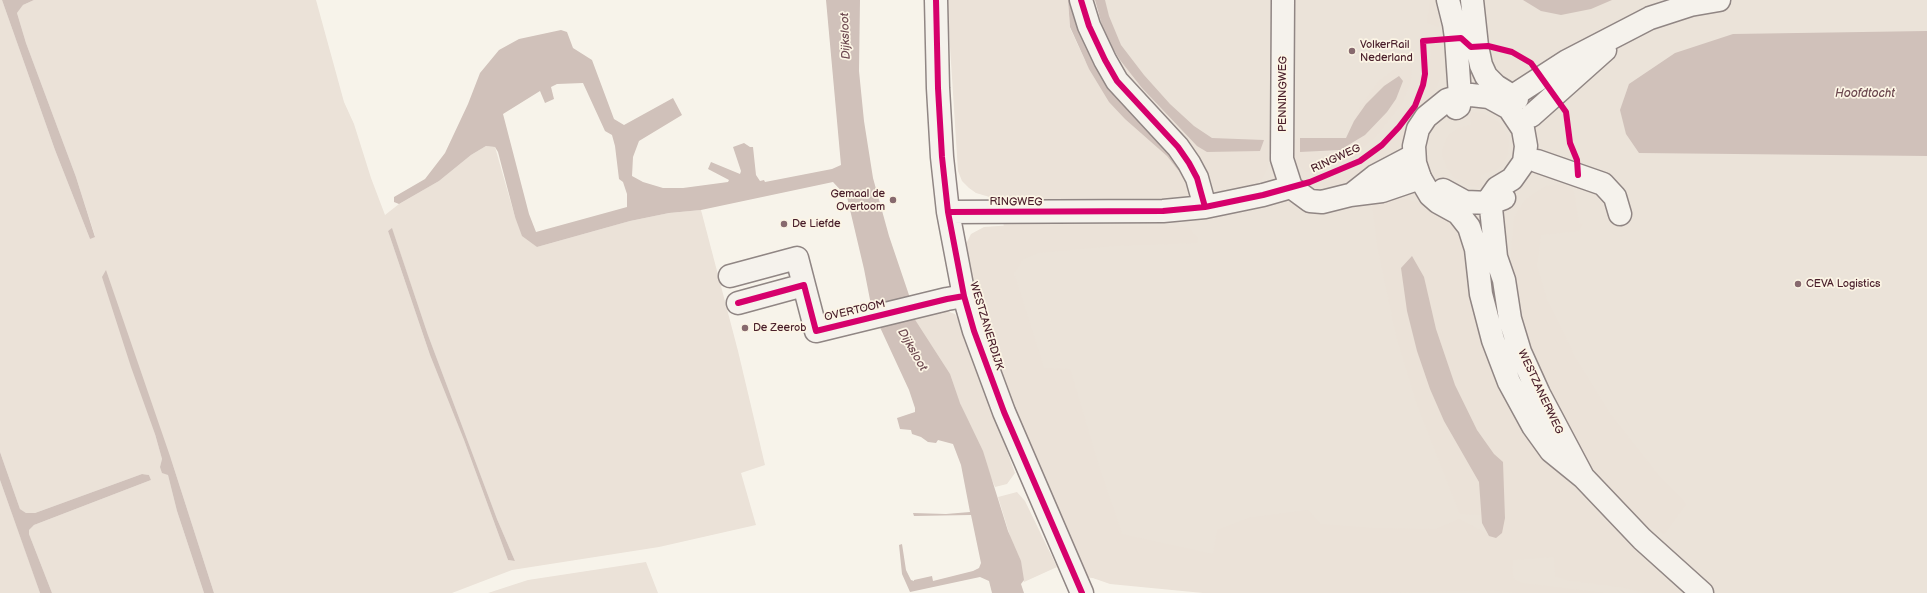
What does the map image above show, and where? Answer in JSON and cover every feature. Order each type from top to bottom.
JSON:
[{"type":"street","name":"WESTZANERDIJK","points":[[936,0],[942,157],[948,212],[964,296],[974,331],[1004,412],[1082,593]]},
{"type":"street","points":[[1081,0],[1089,26],[1104,60],[1117,81],[1178,147],[1189,163],[1197,178],[1205,207]]},
{"type":"street","name":"PENNINGWEG","points":[[1283,0],[1282,159],[1285,174],[1291,187]]},
{"type":"street","points":[[1426,178],[1426,155],[1429,138],[1438,122],[1458,106],[1454,98],[1448,94],[1444,27],[1448,0]]},
{"type":"street","points":[[1472,0],[1481,65],[1486,76],[1504,95],[1531,116],[1539,138],[1532,157]]},
{"type":"street","points":[[1504,95],[1526,137],[1532,157],[1532,175],[1524,185],[1497,201],[1465,202],[1454,198],[1426,178],[1413,156],[1415,138],[1426,117],[1454,98],[1504,95],[1650,18],[1690,5],[1720,0]]},
{"type":"street","points":[[1531,116],[1622,34]]},
{"type":"street","points":[[1350,195],[1375,176],[1413,156]]},
{"type":"street","points":[[1532,157],[1603,184],[1614,197],[1620,214]]},
{"type":"street","points":[[1291,187],[1310,201],[1322,202],[1350,195],[1382,191],[1426,178]]},
{"type":"street","name":"WESTZANERWEG","points":[[1426,178],[1430,195],[1464,219],[1474,237],[1481,294],[1493,340],[1509,382],[1533,426],[1550,451],[1583,477],[1642,539],[1702,593]]},
{"type":"street","name":"RINGWEG","points":[[948,212],[1163,211],[1205,207],[1263,195],[1291,187]]},
{"type":"street","name":"WESTZANERWEG","points":[[1497,201],[1506,257],[1504,280],[1510,319],[1520,352],[1539,394],[1583,477]]},
{"type":"street","name":"OVERTOOM","points":[[730,276],[797,258],[816,331],[964,296]]},
{"type":"street","points":[[738,303],[804,285]]},
{"type":"shaded area","points":[[0,0],[2,0],[55,150],[90,239],[95,236],[76,177],[26,43],[17,13],[23,5],[34,0],[316,0],[344,102],[354,124],[371,178],[385,215],[399,204],[439,181],[471,155],[486,146],[495,147],[515,217],[537,247],[630,221],[669,213],[701,210],[738,351],[765,465],[741,473],[756,525],[659,547],[512,570],[452,593],[214,593],[171,459],[155,434],[162,459],[160,467],[168,475],[177,511],[204,593],[52,593],[29,534],[29,530],[34,525],[151,480],[149,475],[142,474],[35,513],[26,513],[20,509],[0,452]],"holes":[[[392,229],[428,335],[497,519],[515,561],[508,560],[464,440],[430,355],[388,231]]]},
{"type":"shaded area","points":[[947,0],[1068,0],[1070,28],[1089,69],[1109,102],[1125,119],[1167,156],[1178,170],[1154,132],[1129,111],[1111,90],[1079,31],[1072,0],[1171,146],[1190,189],[1189,193],[1181,198],[1015,200],[993,198],[976,193],[969,188],[962,181],[958,171]]},
{"type":"shaded area","points":[[1085,0],[1095,0],[1098,12],[1120,60],[1142,88],[1197,146],[1207,152],[1260,151],[1264,140],[1268,141],[1268,131],[1275,132],[1274,148],[1268,148],[1268,167],[1262,179],[1253,184],[1224,192],[1217,190],[1211,180],[1205,182],[1137,98]]},
{"type":"shaded area","points":[[1103,0],[1927,0],[1927,593],[1323,593],[1078,577],[995,184],[1100,42]]},
{"type":"shaded area","points":[[1430,0],[1438,0],[1439,27],[1427,23]]},
{"type":"shaded area","points":[[1440,44],[1441,71],[1438,84],[1423,111],[1392,157],[1370,172],[1345,184],[1328,186],[1318,185],[1343,176],[1368,162],[1391,143],[1411,121],[1429,88],[1431,45]]},
{"type":"shaded area","points":[[1412,64],[1411,81],[1402,103],[1377,135],[1356,153],[1341,162],[1306,172],[1297,163],[1294,155],[1294,139],[1300,138],[1301,152],[1328,152],[1340,150],[1365,135],[1387,112],[1366,104],[1354,121],[1359,109],[1379,81],[1394,70]]},
{"type":"shaded area","points":[[1470,112],[1481,113],[1494,119],[1500,124],[1509,140],[1508,154],[1504,162],[1495,170],[1481,175],[1482,187],[1467,185],[1455,178],[1446,166],[1442,153],[1446,140],[1450,134],[1459,128],[1471,125]]},
{"type":"shaded area","points":[[1563,184],[1574,192],[1579,224],[1583,223],[1579,231],[1541,235],[1537,266],[1547,300],[1576,359],[1610,414],[1658,475],[1686,504],[1664,534],[1638,520],[1574,446],[1536,370],[1515,292],[1511,253],[1514,218],[1526,199],[1546,186]]},
{"type":"shaded area","points":[[1395,197],[1421,203],[1444,217],[1459,234],[1471,260],[1544,456],[1600,517],[1652,568],[1681,593],[1645,593],[1625,588],[1566,580],[1555,576],[1554,557],[1513,560],[1512,575],[1515,580],[1523,583],[1605,593],[1517,593],[1490,590],[1375,593],[1203,593],[1110,584],[1090,577],[1076,563],[992,353],[962,252],[971,234],[984,227],[1026,224],[1184,227],[1189,228],[1198,239],[1197,243],[1114,246],[1038,253],[1023,259],[1014,273],[1044,368],[1070,369],[1100,470],[1122,534],[1213,554],[1217,530],[1248,518],[1308,510],[1320,524],[1372,528],[1435,529],[1459,519],[1496,538],[1503,462],[1494,454],[1477,430],[1455,385],[1436,329],[1424,277],[1401,268],[1407,311],[1417,351],[1479,482],[1482,515],[1460,514],[1417,404],[1396,335],[1377,244],[1372,202]]},
{"type":"shaded area","points":[[935,307],[955,314],[962,327],[1015,473],[1007,484],[995,487],[960,403],[912,315]]},
{"type":"shaded area","points":[[0,480],[36,581],[40,593],[0,593]]},
{"type":"shaded area","points":[[1017,492],[1025,501],[1057,567],[1024,582],[998,497]]},
{"type":"shaded area","points":[[646,562],[658,593],[488,593],[528,580]]},
{"type":"water","points":[[2,0],[34,0],[23,5],[17,13],[26,43],[76,177],[95,237],[90,239],[55,150]]},
{"type":"water","name":"Dijksloot","points":[[826,0],[860,0],[859,71],[864,121],[873,178],[889,236],[910,298],[912,315],[950,374],[960,403],[983,451],[1008,531],[1021,561],[1024,580],[1021,584],[1024,593],[992,593],[989,581],[980,577],[910,592],[902,574],[899,545],[902,544],[906,570],[911,580],[914,581],[932,576],[933,581],[973,571],[979,568],[981,563],[971,515],[914,516],[913,513],[946,514],[970,512],[961,465],[953,444],[938,440],[936,443],[928,442],[921,437],[912,434],[911,430],[900,429],[897,418],[915,412],[915,408],[909,390],[872,310],[847,197],[833,182],[701,210],[669,213],[630,221],[537,247],[522,236],[515,217],[498,152],[495,147],[486,146],[471,155],[439,181],[399,204],[394,202],[394,197],[425,179],[445,153],[468,104],[480,73],[499,50],[519,39],[561,30],[567,32],[573,48],[592,60],[614,119],[624,125],[673,98],[682,115],[639,141],[633,157],[632,176],[643,182],[663,188],[683,188],[728,182],[729,180],[708,169],[711,162],[740,174],[741,171],[733,147],[744,143],[750,147],[753,147],[756,175],[760,181],[764,180],[765,182],[832,169],[841,165]],"holes":[[[583,83],[605,131],[612,135],[615,146],[619,179],[623,182],[627,194],[627,207],[536,232],[529,214],[503,114],[540,91],[545,103],[554,99],[551,87],[557,84]]]},
{"type":"water","points":[[1068,0],[1072,0],[1079,31],[1111,90],[1129,111],[1154,132],[1187,172],[1178,170],[1167,156],[1125,119],[1109,102],[1089,69],[1070,27]]},
{"type":"water","points":[[1095,0],[1105,0],[1109,16],[1121,45],[1144,75],[1170,104],[1194,126],[1212,138],[1264,140],[1260,151],[1207,152],[1197,146],[1142,88],[1120,60],[1105,36]]},
{"type":"water","points":[[1523,0],[1612,0],[1591,9],[1561,15],[1541,11]]},
{"type":"water","name":"Hoofdtocht","points":[[1927,31],[1927,156],[1639,153],[1626,134],[1620,110],[1629,84],[1675,53],[1733,34]]},
{"type":"water","points":[[1399,76],[1403,81],[1396,99],[1387,112],[1365,135],[1340,150],[1300,152],[1300,138],[1346,138],[1354,121],[1366,104],[1384,86]]},
{"type":"water","points":[[392,228],[428,335],[497,519],[515,561],[508,560],[464,440],[430,355],[388,231]]},
{"type":"water","points":[[1412,256],[1424,277],[1436,329],[1455,385],[1477,430],[1494,454],[1503,462],[1505,518],[1502,533],[1496,538],[1489,536],[1482,523],[1479,482],[1444,421],[1430,389],[1417,351],[1407,311],[1401,268]]},
{"type":"water","points":[[106,270],[171,459],[214,593],[204,593],[177,511],[168,475],[162,473],[160,467],[162,459],[155,434],[131,367],[102,277]]},
{"type":"water","points":[[0,452],[20,509],[26,513],[35,513],[142,474],[149,475],[151,480],[34,525],[29,530],[29,534],[52,593],[40,593],[0,480]]},
{"type":"cycle path","points":[[936,0],[938,88],[942,157],[948,212],[964,296],[974,331],[1004,412],[1082,593]]},
{"type":"cycle path","points":[[1081,0],[1089,26],[1117,81],[1178,147],[1197,178],[1205,207]]},
{"type":"cycle path","points":[[948,212],[1163,211],[1205,207],[1263,195],[1310,182],[1360,161],[1382,145],[1399,127],[1415,106],[1423,85],[1425,74],[1423,41],[1461,38],[1471,47],[1488,46],[1512,52],[1531,63],[1566,112],[1570,143],[1577,160],[1578,175]]},
{"type":"cycle path","points":[[738,303],[804,285],[816,331],[964,296]]},
{"type":"place","name":"VolkerRail Nederland","points":[[1352,51]]},
{"type":"place","name":"Gemaal de Overtoom","points":[[893,200]]},
{"type":"place","name":"De Liefde","points":[[784,224]]},
{"type":"place","name":"CEVA Logistics","points":[[1798,284]]},
{"type":"place","name":"De Zeerob","points":[[745,328]]}]
